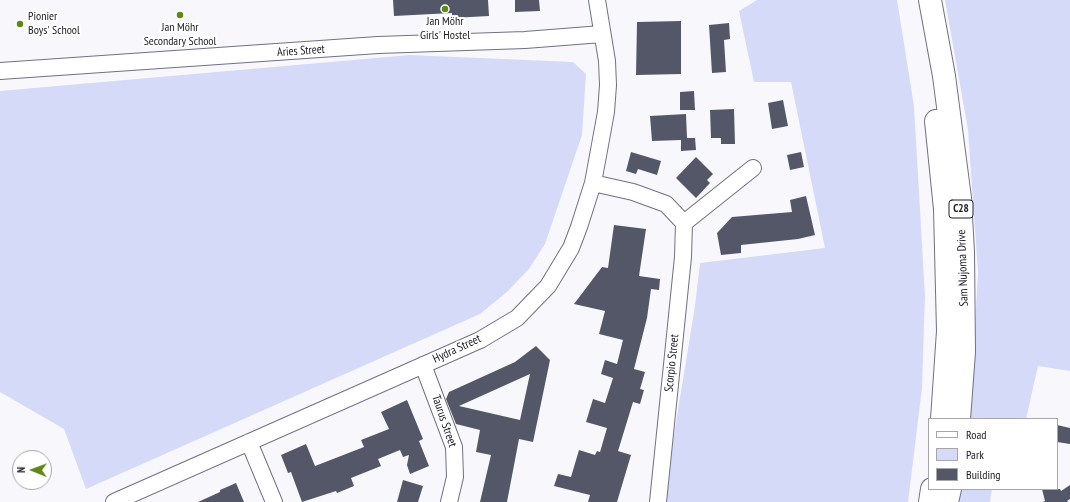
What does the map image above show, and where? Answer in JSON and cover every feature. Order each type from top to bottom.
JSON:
[{"type":"highway","name":"Sam Nujoma Drive","points":[[916,0],[930,73],[945,209],[948,330],[942,418]]},
{"type":"highway","name":"Sam Nujoma Drive","points":[[930,0],[944,76],[960,198],[964,252],[964,336],[959,418]]},
{"type":"highway","points":[[930,502],[932,490]]},
{"type":"highway","points":[[947,502],[950,490]]},
{"type":"street","name":"Hydra Street","points":[[114,502],[493,333],[517,318],[530,305],[548,286],[571,248],[593,184],[606,112],[608,72],[597,0]]},
{"type":"street","name":"Aries Street","points":[[0,72],[378,45],[526,40],[602,34]]},
{"type":"street","points":[[593,184],[633,192],[666,204],[684,223],[753,168]]},
{"type":"street","name":"Scorpio Street","points":[[658,502],[685,244],[684,223]]},
{"type":"street","name":"Taurus Street","points":[[423,365],[454,447],[455,477],[449,502]]},
{"type":"street","points":[[249,442],[274,502]]},
{"type":"green space","points":[[757,0],[897,0],[914,106],[925,296],[922,388],[908,502],[663,502],[695,306],[700,263],[825,248],[791,82],[754,82],[739,11]]},
{"type":"green space","points":[[945,0],[1070,0],[1070,371],[1038,366],[1026,418],[970,418],[978,272],[968,130]]},
{"type":"green space","points":[[410,55],[573,62],[586,74],[582,135],[545,244],[529,269],[507,292],[480,314],[86,489],[64,429],[0,392],[0,91]]},
{"type":"green space","points":[[961,490],[992,490],[990,502],[959,502]]},
{"type":"building","points":[[393,0],[488,0],[489,16],[452,18],[452,13],[394,16]]},
{"type":"building","points":[[515,0],[539,0],[540,11],[515,12]]},
{"type":"building","points":[[681,21],[681,74],[636,75],[637,22]]},
{"type":"building","points":[[729,23],[730,39],[724,40],[726,72],[712,73],[709,25]]},
{"type":"building","points":[[694,91],[695,110],[680,110],[680,92]]},
{"type":"building","points":[[783,100],[788,126],[772,129],[768,103]]},
{"type":"building","points":[[734,109],[735,144],[721,144],[721,138],[711,138],[710,110]]},
{"type":"building","points":[[686,114],[687,138],[695,138],[696,150],[681,151],[681,140],[652,141],[650,116]]},
{"type":"building","points":[[631,152],[661,161],[657,175],[638,169],[636,174],[626,171]]},
{"type":"building","points":[[801,152],[804,167],[790,170],[787,155]]},
{"type":"building","points":[[696,157],[713,174],[707,180],[710,183],[696,198],[676,178]]},
{"type":"building","points":[[806,196],[815,235],[798,239],[741,245],[741,253],[721,255],[717,233],[732,217],[792,212],[790,200]]},
{"type":"building","points":[[614,225],[646,229],[639,276],[660,279],[659,290],[651,289],[647,318],[634,369],[645,372],[640,389],[644,390],[640,404],[633,402],[618,451],[631,455],[617,502],[588,502],[590,495],[554,486],[558,474],[571,477],[579,450],[595,455],[597,451],[600,452],[607,428],[586,422],[593,399],[605,403],[613,378],[601,374],[605,360],[617,364],[623,340],[599,334],[605,311],[574,304],[602,267],[608,268]]},
{"type":"building","points":[[536,346],[550,360],[533,442],[519,439],[507,502],[480,502],[491,455],[476,452],[480,430],[456,424],[446,399],[449,392],[515,362]],"holes":[[[530,374],[520,420],[459,406]]]},
{"type":"building","points":[[407,400],[423,439],[419,441],[429,466],[410,474],[407,465],[409,455],[403,457],[400,450],[378,459],[381,466],[351,478],[354,486],[337,493],[336,491],[302,502],[291,472],[288,473],[281,455],[306,444],[315,466],[364,447],[361,440],[389,429],[381,412]]},
{"type":"building","points":[[1058,425],[1070,428],[1070,444],[1058,442]]},
{"type":"building","points":[[403,480],[423,486],[418,502],[397,502]]},
{"type":"building","points":[[236,483],[244,502],[198,502],[220,492],[220,490]]},
{"type":"building","points":[[1070,485],[1070,499],[1067,501],[1068,502],[1043,502],[1045,501],[1042,490],[1060,489],[1061,491]]},
{"type":"place","name":"Jan Möhr Girls' Hostel","points":[[445,9]]},
{"type":"place","name":"Jan Möhr Secondary School","points":[[180,15]]},
{"type":"place","name":"Pionier Boys' School","points":[[20,24]]}]
